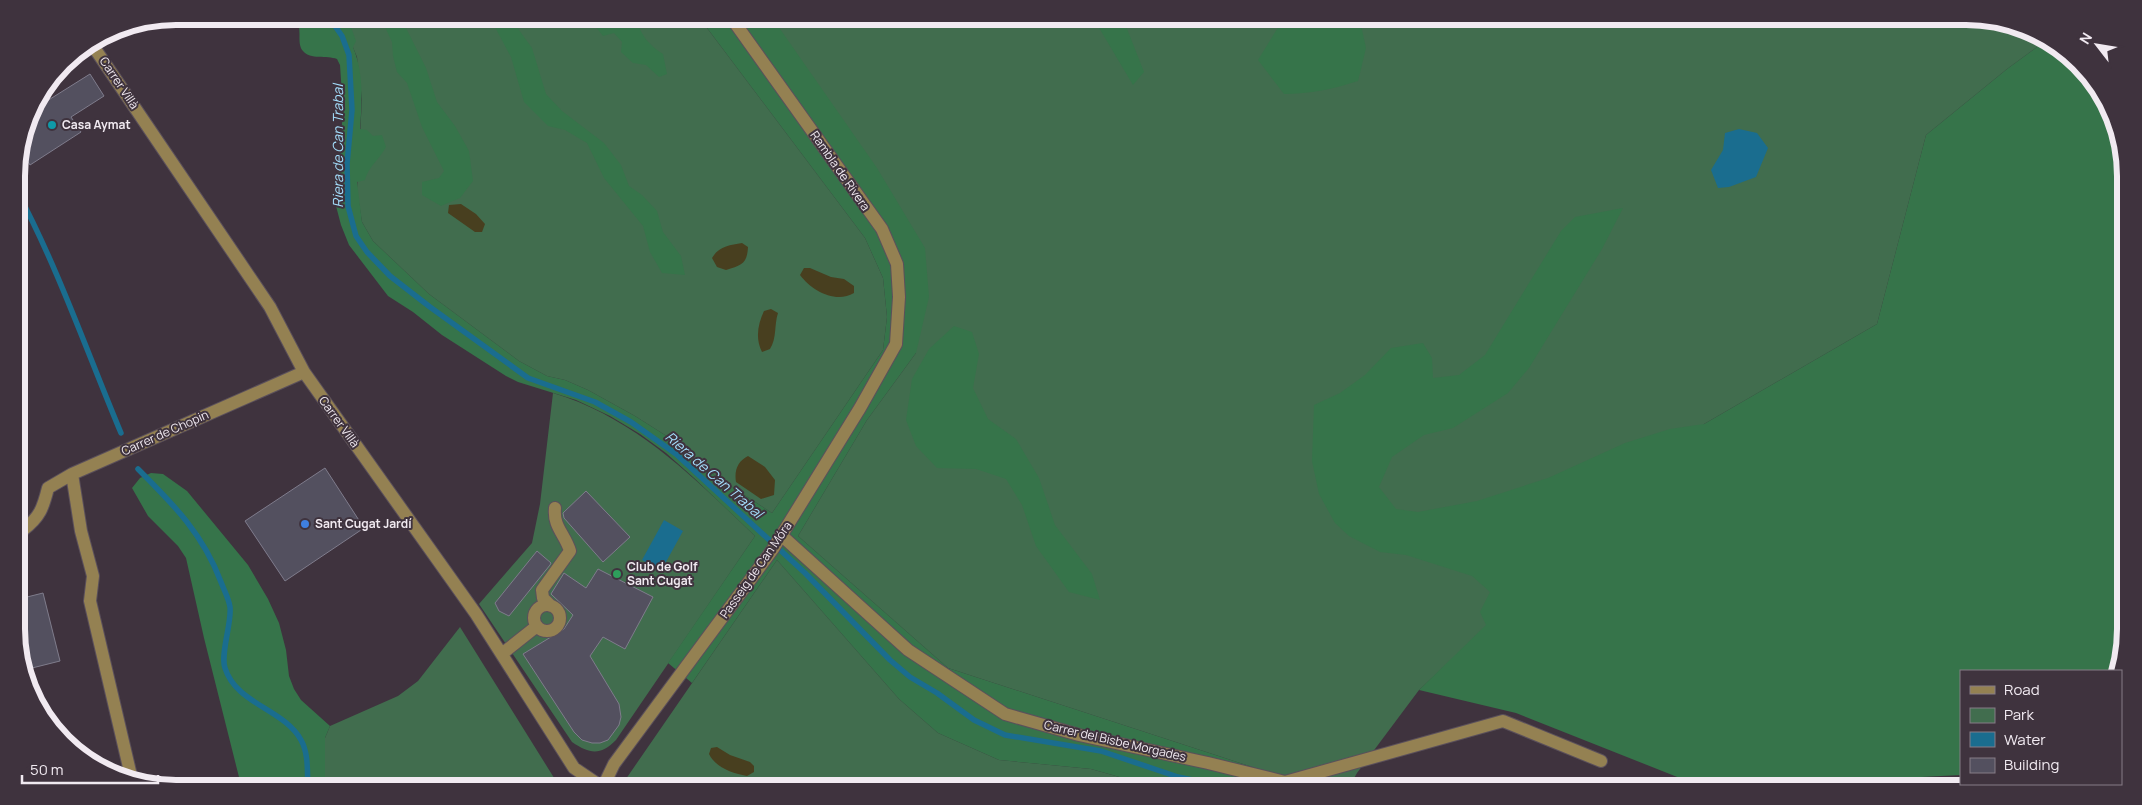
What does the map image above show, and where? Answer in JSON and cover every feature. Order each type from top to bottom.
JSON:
[{"type":"street","name":"Rambla de Rivera","points":[[736,25],[882,229],[897,264],[899,297],[896,344]]},
{"type":"street","name":"Carrer Villà","points":[[95,49],[270,307],[304,372],[503,653],[574,768],[591,780]]},
{"type":"street","name":"Passeig de Can Móra","points":[[606,780],[614,764],[778,541],[860,408],[896,344]]},
{"type":"street","name":"Carrer de Chopin","points":[[25,528],[43,510],[48,488],[72,474],[304,372]]},
{"type":"street","points":[[72,474],[81,531],[93,576],[90,601],[130,773]]},
{"type":"street","points":[[551,606],[543,606],[536,611],[535,620],[537,626],[547,631],[558,624],[559,614],[551,606],[543,598],[542,590],[570,551],[567,540],[557,527],[554,518],[555,508]]},
{"type":"street","name":"Carrer del Bisbe Morgades","points":[[778,541],[908,650],[1005,714],[1079,735],[1277,780]]},
{"type":"street","points":[[503,653],[537,626]]},
{"type":"street","points":[[1292,780],[1503,720],[1601,761]]},
{"type":"green space","points":[[298,25],[350,25],[356,41],[353,47],[361,78],[362,98],[360,129],[367,130],[373,136],[382,135],[386,147],[365,180],[357,182],[362,222],[373,241],[429,294],[519,361],[547,376],[565,380],[588,390],[635,416],[676,442],[708,471],[772,513],[883,350],[887,317],[883,278],[865,238],[705,25],[777,25],[877,168],[925,248],[929,297],[916,353],[867,420],[798,536],[948,668],[1292,780],[1130,780],[1091,769],[999,760],[938,733],[899,699],[777,560],[692,683],[668,663],[755,536],[666,453],[640,434],[610,416],[576,400],[518,382],[506,376],[442,335],[413,312],[388,296],[349,245],[336,206],[343,110],[340,65],[337,59],[306,54],[301,47]]},
{"type":"green space","points":[[344,25],[705,25],[865,238],[883,278],[887,317],[883,350],[772,513],[708,471],[676,442],[635,416],[588,390],[565,380],[547,376],[519,361],[429,294],[373,241],[362,222],[357,190],[362,99],[357,57]]},
{"type":"green space","points":[[383,25],[404,25],[426,68],[437,102],[455,126],[469,151],[473,181],[460,198],[441,206],[422,195],[422,182],[439,178],[444,171],[422,127],[407,83],[397,72],[392,42]]},
{"type":"green space","points":[[494,25],[517,25],[532,48],[546,94],[562,111],[604,143],[621,165],[629,186],[642,195],[657,211],[663,232],[681,256],[685,275],[662,273],[650,252],[643,226],[604,178],[587,143],[565,130],[548,126],[524,102],[511,57]]},
{"type":"green space","points":[[594,25],[638,25],[646,39],[663,54],[667,74],[659,77],[646,65],[633,63],[621,52],[622,42],[614,33],[603,36]]},
{"type":"green space","points":[[775,25],[1966,25],[1986,26],[2005,30],[2040,45],[2007,69],[1926,135],[1877,324],[1704,424],[1419,690],[1353,780],[1292,780],[948,668],[798,536],[867,420],[916,353]]},
{"type":"green space","points":[[1097,25],[1126,25],[1144,72],[1133,85]]},
{"type":"green space","points":[[1279,25],[1361,25],[1366,48],[1358,81],[1321,90],[1284,94],[1258,60]]},
{"type":"green space","points":[[2040,45],[2066,62],[2080,76],[2092,92],[2106,118],[2116,156],[2117,176],[2117,629],[2116,649],[2111,670],[1960,670],[1960,775],[1863,780],[1685,780],[1516,713],[1419,690],[1486,625],[1480,612],[1490,592],[1472,576],[1406,555],[1380,552],[1349,536],[1335,523],[1319,494],[1312,461],[1314,405],[1340,393],[1365,375],[1391,348],[1423,343],[1432,358],[1433,378],[1459,375],[1485,355],[1561,231],[1575,217],[1623,208],[1602,249],[1529,368],[1508,393],[1453,428],[1424,435],[1392,457],[1379,487],[1396,509],[1418,512],[1477,501],[1548,478],[1625,443],[1670,429],[1704,424],[1877,324],[1926,135],[2007,69]]},
{"type":"green space","points":[[954,326],[972,332],[979,354],[973,388],[988,419],[1016,439],[1039,478],[1055,525],[1092,574],[1100,600],[1069,592],[1036,546],[1022,505],[1006,479],[976,469],[937,468],[916,446],[906,420],[912,379],[929,349]]},
{"type":"green space","name":"Club de Golf Sant Cugat","points":[[553,393],[583,404],[637,434],[686,472],[755,536],[616,740],[605,749],[595,752],[584,749],[572,742],[479,604],[532,543],[540,504]]},
{"type":"green space","points":[[151,473],[163,474],[187,491],[248,565],[268,599],[279,623],[286,650],[289,676],[294,689],[301,700],[330,726],[325,738],[325,780],[240,780],[186,558],[178,546],[148,516],[132,488],[140,478]]},
{"type":"green space","points":[[777,560],[899,699],[938,733],[999,760],[1091,769],[1130,780],[625,780]]},
{"type":"green space","points":[[460,627],[555,780],[325,780],[325,738],[330,726],[398,696],[418,681]]},
{"type":"sand","points":[[461,204],[476,214],[485,224],[482,232],[475,232],[448,213],[449,205]]},
{"type":"sand","points":[[742,243],[748,247],[743,263],[726,270],[717,267],[712,258],[718,251],[725,247]]},
{"type":"sand","points":[[804,268],[810,268],[831,277],[844,279],[854,286],[854,293],[840,297],[818,291],[800,275]]},
{"type":"sand","points":[[771,309],[778,313],[774,340],[770,349],[762,352],[758,336],[760,321],[764,311]]},
{"type":"sand","points":[[748,456],[765,467],[775,480],[774,495],[761,499],[736,482],[738,466]]},
{"type":"sand","points":[[717,747],[730,755],[750,762],[754,766],[754,772],[747,776],[720,766],[709,754],[711,748]]},
{"type":"water","points":[[1739,129],[1757,133],[1768,148],[1756,177],[1729,187],[1718,188],[1711,170],[1723,150],[1725,133]]},
{"type":"water","points":[[664,520],[683,531],[661,571],[642,560]]},
{"type":"building","name":"Casa Aymat","points":[[90,74],[104,96],[71,117],[81,132],[30,165],[26,158],[30,137],[36,118],[44,103]]},
{"type":"building","name":"Sant Cugat Jardí","points":[[325,468],[364,528],[285,581],[245,521]]},
{"type":"building","points":[[586,491],[630,537],[603,562],[564,518],[563,513]]},
{"type":"building","points":[[537,551],[551,563],[550,565],[509,616],[499,611],[495,603]]},
{"type":"building","points":[[598,569],[653,597],[625,649],[603,637],[590,656],[619,704],[621,717],[619,725],[608,740],[592,743],[582,740],[574,732],[523,654],[564,629],[573,615],[551,594],[564,573],[586,588]]},
{"type":"building","points":[[43,593],[60,661],[31,668],[25,639],[25,598]]},
{"type":"waterway","name":"Riera de Can Trabal","points":[[334,25],[342,36],[349,55],[352,110],[347,164],[348,206],[356,236],[367,252],[390,276],[528,378],[595,402],[631,422],[676,454],[805,573],[890,660],[910,677],[937,693],[974,720],[1005,735],[1101,751],[1178,777],[1193,780]]},
{"type":"waterway","points":[[25,206],[59,280],[121,433]]},
{"type":"waterway","points":[[138,469],[164,495],[206,549],[228,598],[230,607],[224,655],[225,668],[239,690],[293,729],[304,745],[307,780]]},
{"type":"place","name":"Casa Aymat","points":[[52,125]]},
{"type":"place","name":"Sant Cugat Jardí","points":[[305,524]]},
{"type":"place","name":"Club de Golf Sant Cugat","points":[[617,574]]}]
